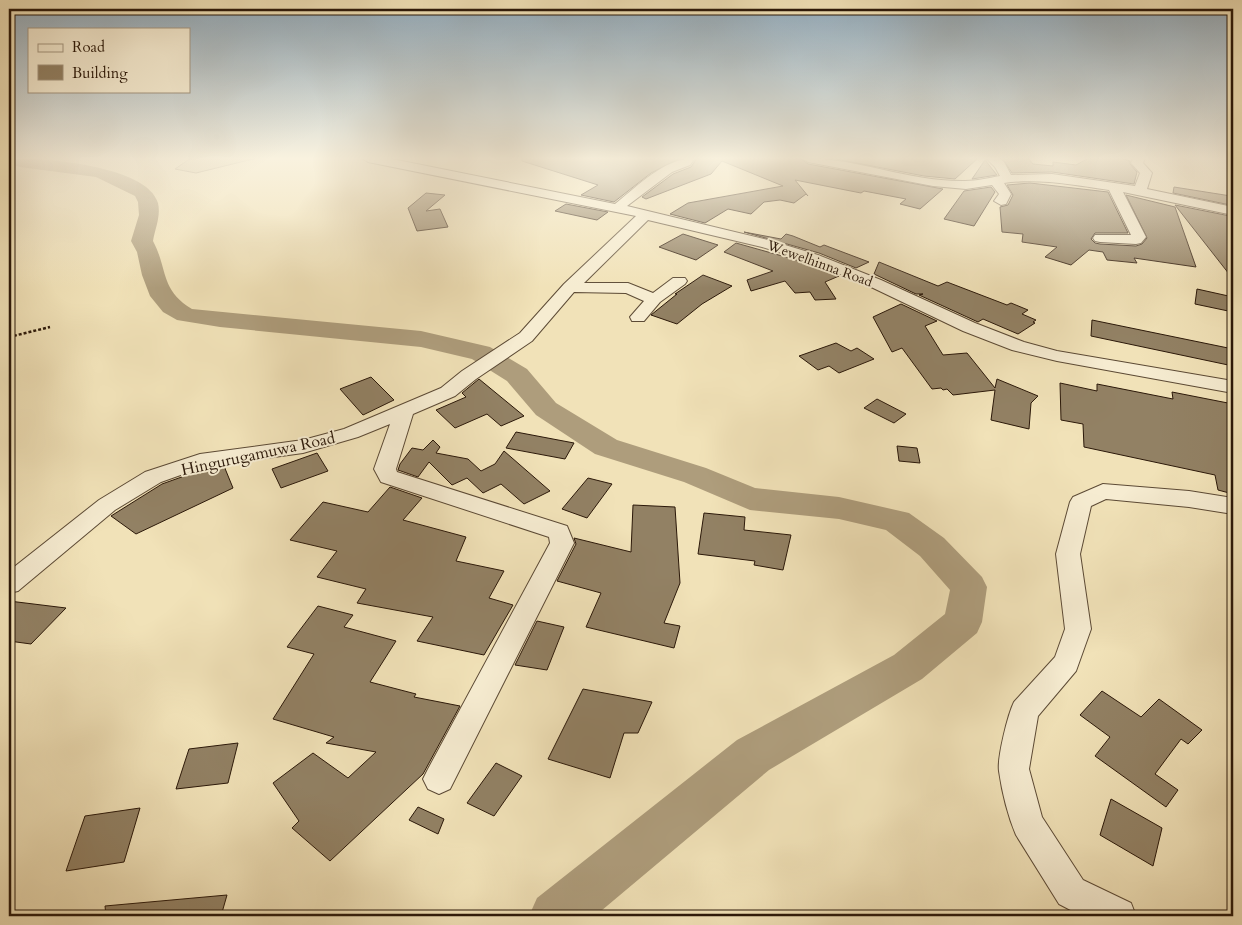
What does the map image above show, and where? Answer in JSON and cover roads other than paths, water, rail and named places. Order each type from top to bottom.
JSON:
[{"type":"street","name":"Wewelhinna Road","points":[[583,201],[768,244],[813,258],[875,283],[969,327],[1018,346],[1057,356],[1233,387]]},
{"type":"street","points":[[617,208],[626,201]]},
{"type":"street","points":[[1100,238],[1136,240],[1139,237],[1121,201]]},
{"type":"street","points":[[1187,201],[1233,211]]},
{"type":"street","points":[[570,287],[645,216]]},
{"type":"street","points":[[638,318],[654,299],[679,281]]},
{"type":"street","points":[[570,287],[628,288],[654,299]]},
{"type":"street","name":"Hingurugamuwa Road","points":[[9,584],[107,504],[153,477],[200,461],[303,446],[351,433],[448,392],[469,374],[515,346],[526,337],[570,287]]},
{"type":"street","points":[[404,412],[385,469],[389,477],[559,532],[562,543],[439,780]]},
{"type":"street","points":[[1118,916],[1071,892],[1028,824],[1014,769],[1024,711],[1066,662],[1078,629],[1068,554],[1082,502],[1103,491],[1188,499],[1233,506]]},
{"type":"waterway","points":[[148,201],[149,215],[142,241],[148,252],[153,275],[162,296],[172,307],[186,315],[220,320],[421,339],[481,353],[517,375],[546,409],[606,447],[695,475],[750,499],[839,508],[897,521],[932,547],[969,587],[963,622],[908,667],[753,755],[555,916]]}]
